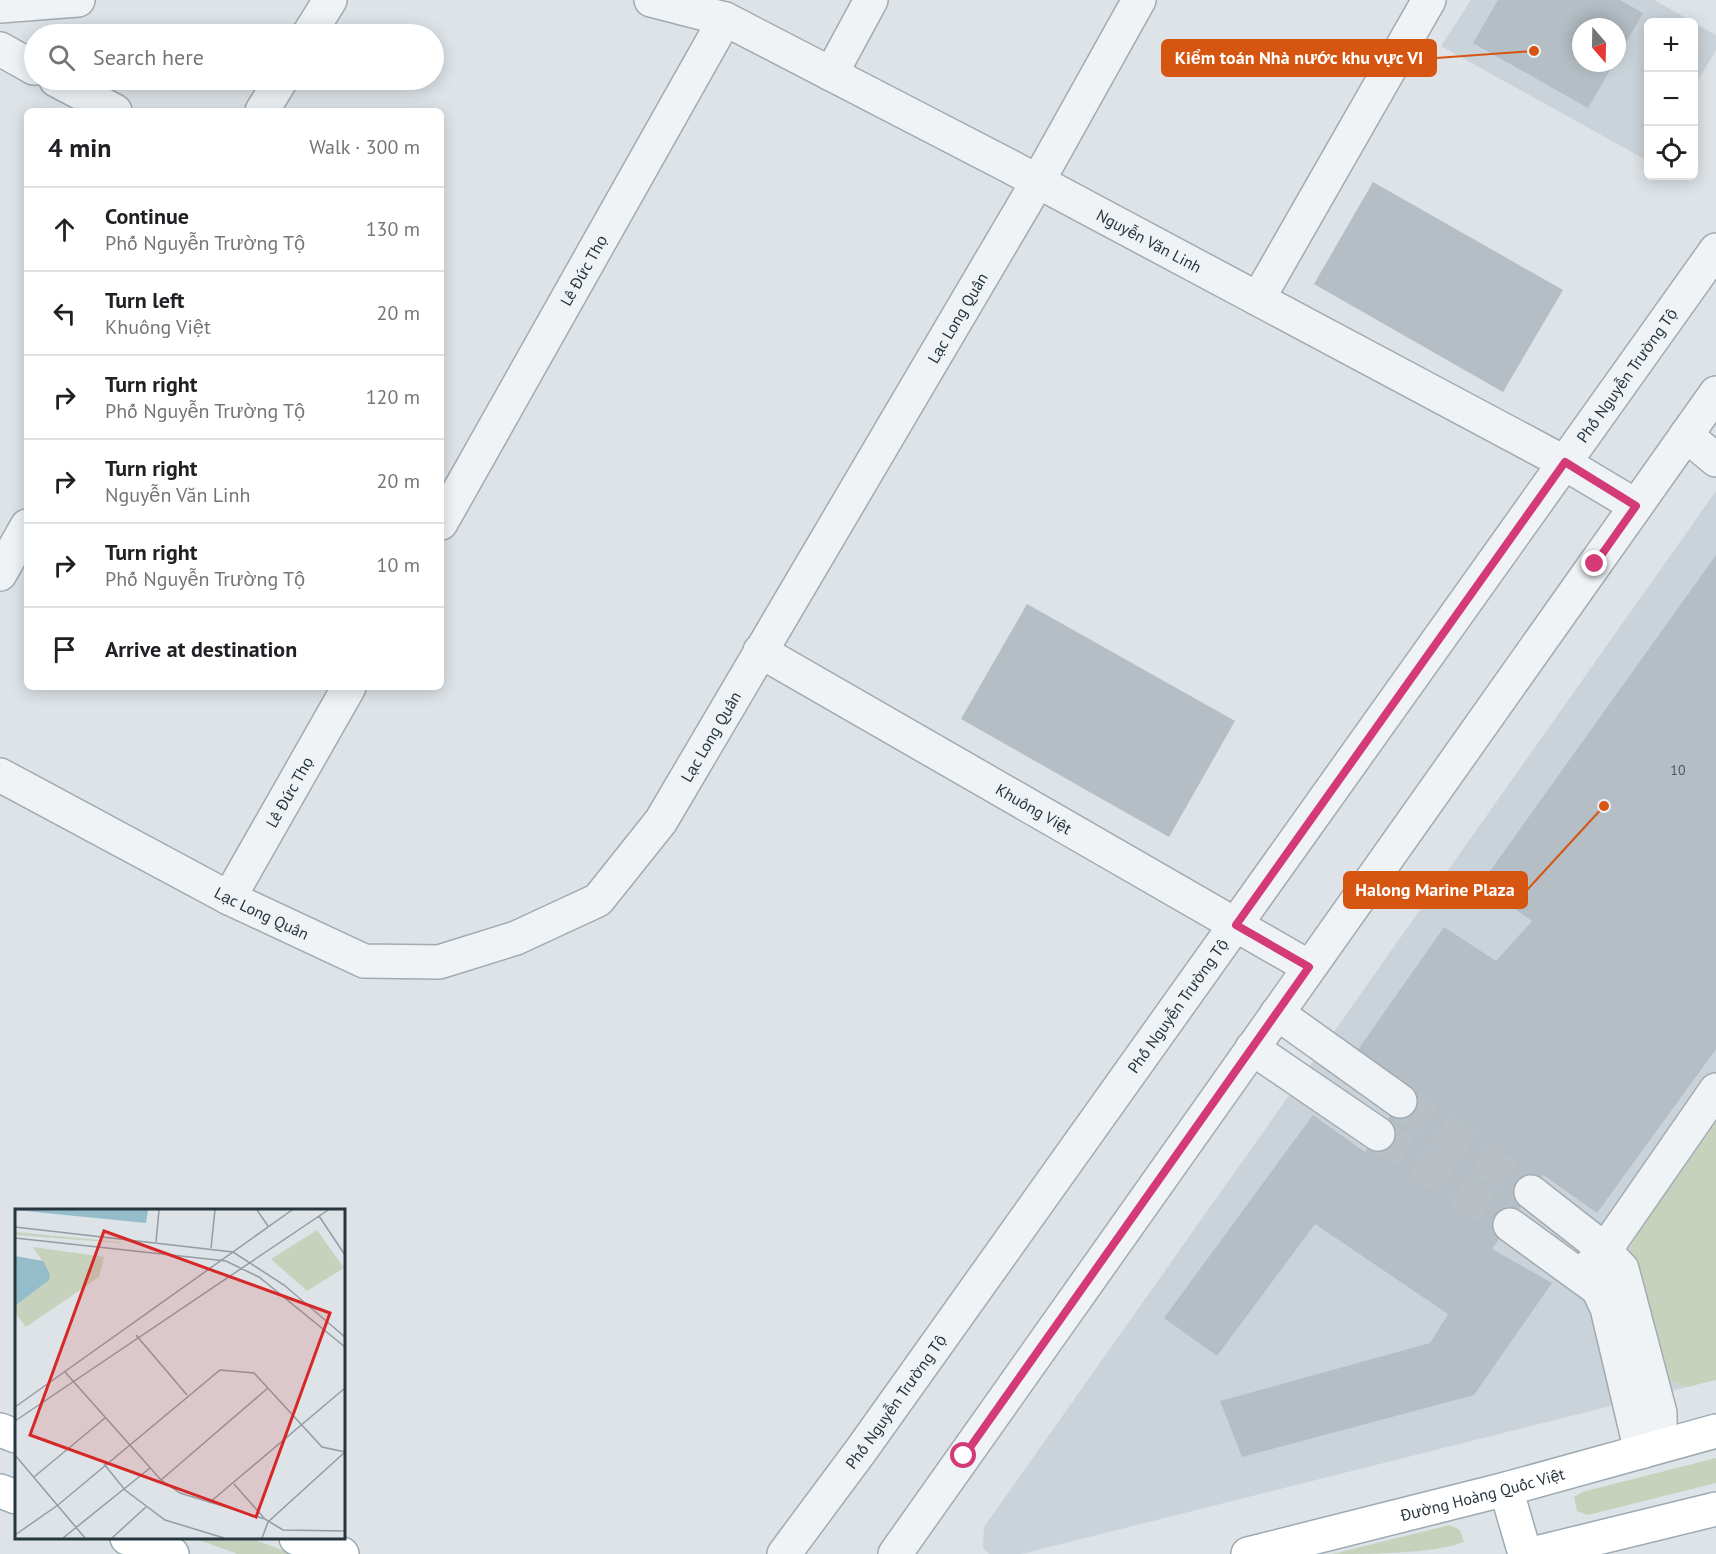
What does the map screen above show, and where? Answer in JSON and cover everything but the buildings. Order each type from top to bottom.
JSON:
[{"type":"main road","points":[[0,1430],[15,1436]]},
{"type":"main road","name":"Đường Hoàng Quốc Việt","points":[[1248,1554],[1506,1489],[1716,1431]]},
{"type":"main road","points":[[1506,1489],[1525,1554]]},
{"type":"main road","points":[[0,1491],[15,1497]]},
{"type":"main road","points":[[1532,1554],[1716,1509]]},
{"type":"main road","points":[[130,1539],[172,1554]]},
{"type":"main road","points":[[299,1539],[342,1554]]},
{"type":"street","points":[[0,6],[78,0]]},
{"type":"street","points":[[315,24],[330,0]]},
{"type":"street","name":"Nguyễn Văn Linh","points":[[651,0],[725,20],[831,74],[1038,181],[1565,462],[1636,506]]},
{"type":"street","points":[[831,74],[871,0]]},
{"type":"street","name":"Lạc Long Quân","points":[[0,774],[230,898],[364,961],[439,962],[516,938],[597,900],[661,821],[1038,181],[1139,0]]},
{"type":"street","points":[[1258,299],[1429,0]]},
{"type":"street","name":"Lê Đức Thọ","points":[[444,518],[725,20]]},
{"type":"street","points":[[0,49],[24,62]]},
{"type":"street","points":[[75,90],[109,108]]},
{"type":"street","points":[[264,108],[275,90]]},
{"type":"street","name":"Phố Nguyễn Trường Tộ","points":[[784,1554],[869,1439],[1716,250]]},
{"type":"street","points":[[895,1554],[1716,393]]},
{"type":"street","points":[[1686,435],[1716,460]]},
{"type":"street","points":[[0,574],[24,531]]},
{"type":"street","name":"Khuông Việt","points":[[760,651],[1309,967]]},
{"type":"street","name":"Lê Đức Thọ","points":[[230,898],[347,690]]},
{"type":"street","points":[[1277,1013],[1400,1101]]},
{"type":"street","points":[[1252,1048],[1378,1134]]},
{"type":"street","points":[[1581,1276],[1605,1250],[1716,1090]]},
{"type":"street","points":[[1531,1192],[1605,1250],[1622,1269],[1660,1413],[1651,1449]]},
{"type":"street","points":[[1510,1225],[1598,1289],[1607,1308],[1651,1449]]},
{"type":"shaded area","points":[[1471,0],[1654,0],[1686,18],[1644,18],[1644,159],[1441,46]]},
{"type":"shaded area","points":[[1698,25],[1716,35],[1716,50],[1698,80]]},
{"type":"shaded area","points":[[1716,491],[1716,1122],[1638,1232],[1629,1250],[1657,1375],[1687,1387],[1021,1554],[989,1554],[983,1548],[984,1527]]},
{"type":"green space","points":[[1716,1122],[1716,1380],[1687,1387],[1657,1375],[1629,1250],[1638,1232]]},
{"type":"green space","points":[[1716,1458],[1716,1483],[1588,1515],[1577,1511],[1574,1497],[1582,1492]]},
{"type":"green space","points":[[1450,1525],[1460,1530],[1464,1542],[1419,1551],[1332,1554]]},
{"type":"green space","points":[[196,1539],[252,1539],[294,1554],[238,1554]]},
{"type":"tunnel","points":[[1400,1101],[1531,1192]]},
{"type":"tunnel","points":[[1378,1134],[1510,1225]]},
{"type":"place","name":"Kiểm toán Nhà nước khu vực VI","points":[[1534,51]]},
{"type":"place","name":"Halong Marine Plaza","points":[[1604,806]]},
{"type":"route","points":[[964,1456],[1309,967],[1236,925],[1565,462],[1636,506],[1595,564]]}]
